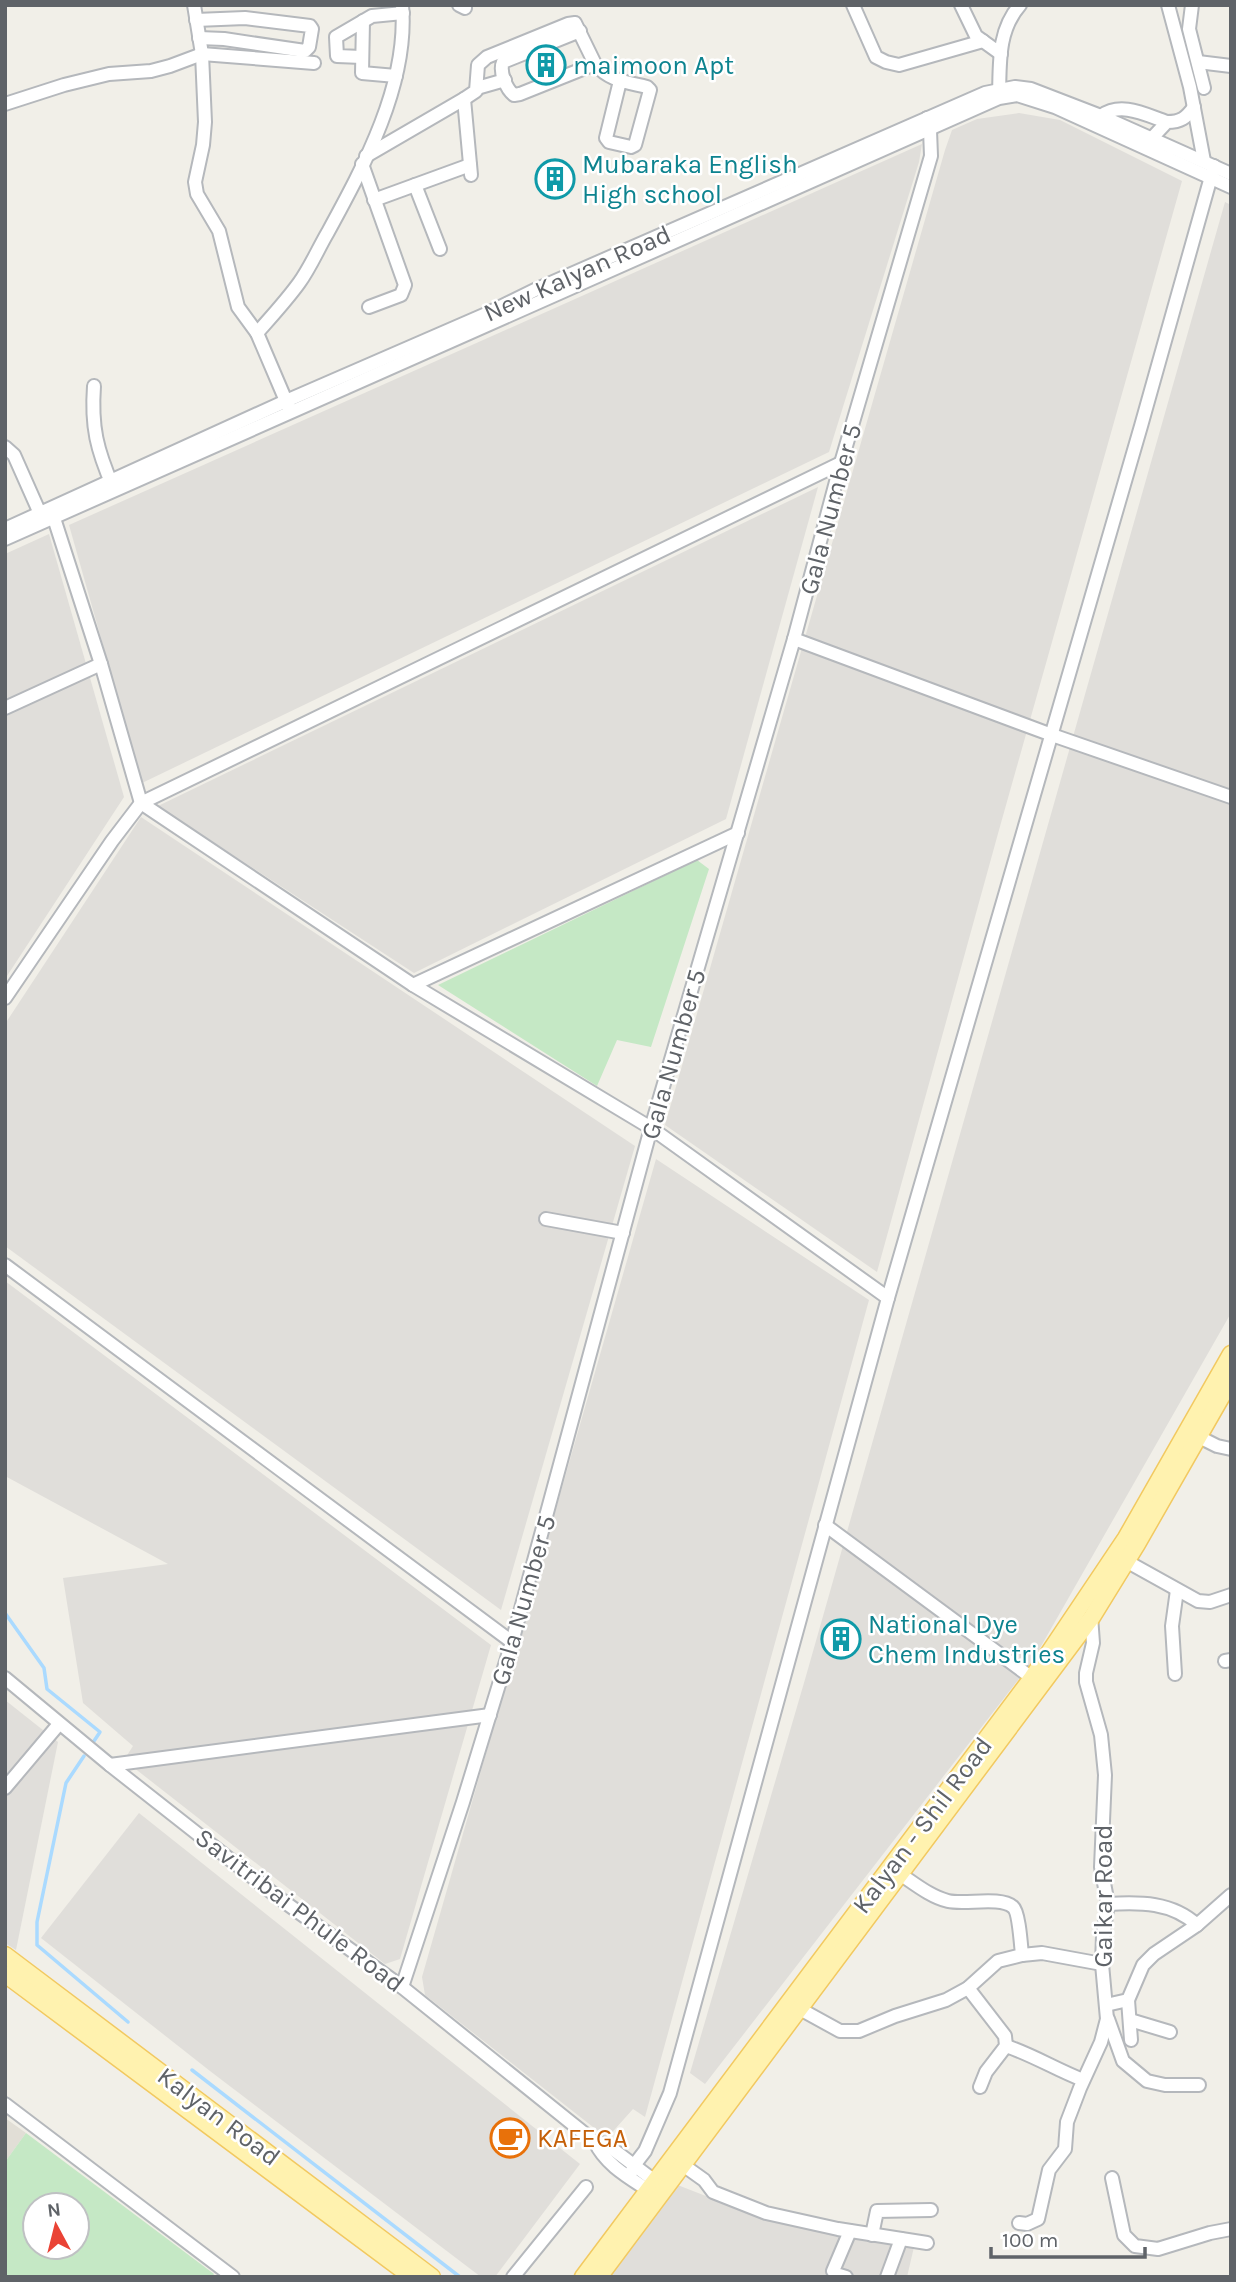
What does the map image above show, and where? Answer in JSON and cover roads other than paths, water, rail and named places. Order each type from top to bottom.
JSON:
[{"type":"main road","name":"Kalyan - Shil Road","points":[[583,2277],[683,2165],[800,2009],[859,1919],[900,1874],[1086,1613],[1231,1353]]},
{"type":"main road","name":"Kalyan - Shil Road","points":[[599,2277],[658,2190],[859,1919],[1032,1678],[1126,1562],[1231,1380]]},
{"type":"main road","name":"Kalyan Road","points":[[5,1955],[432,2277]]},
{"type":"main road","name":"Kalyan Road","points":[[5,1974],[412,2277]]},
{"type":"street","points":[[194,5],[202,54],[205,122],[195,182],[197,194],[219,231],[238,307],[257,333],[289,407]]},
{"type":"street","points":[[853,5],[876,57],[886,62],[899,65],[983,41]]},
{"type":"street","points":[[961,5],[976,36],[1001,54]]},
{"type":"street","points":[[999,94],[1005,27],[1020,5]]},
{"type":"street","points":[[1168,5],[1187,48],[1198,62],[1204,88]]},
{"type":"street","points":[[629,2177],[645,2151],[670,2093],[888,1297],[1052,735],[1210,168],[1199,135],[1187,48],[1192,5]]},
{"type":"street","points":[[257,333],[299,283],[351,190],[383,117],[396,76],[403,9],[377,14],[336,37],[337,56],[362,57]]},
{"type":"street","points":[[197,20],[245,18],[310,26],[312,29],[309,47],[305,51],[199,38]]},
{"type":"street","points":[[363,21],[362,73],[396,76]]},
{"type":"street","points":[[364,160],[474,93],[477,88],[478,65],[487,57],[568,24],[578,25],[595,64],[611,78],[650,90],[635,145],[631,148],[609,142],[606,138],[620,81]]},
{"type":"street","points":[[580,31],[503,62],[501,68],[505,80],[511,93],[516,95],[595,64]]},
{"type":"street","points":[[5,104],[98,77],[151,71],[202,54],[314,63]]},
{"type":"street","points":[[1198,62],[1231,66]]},
{"type":"street","points":[[477,88],[505,80]]},
{"type":"street","name":"New Kalyan Road","points":[[999,94],[1015,87],[1031,89],[1152,138],[1174,154]]},
{"type":"street","name":"New Kalyan Road","points":[[47,515],[289,407],[486,314],[540,294],[929,124],[985,93],[1017,95],[1031,99],[1231,174]]},
{"type":"street","points":[[374,200],[470,170],[464,99]]},
{"type":"street","points":[[1101,116],[1108,110],[1127,109],[1167,122],[1178,122],[1186,118],[1194,107]]},
{"type":"street","points":[[1152,138],[1167,122]]},
{"type":"street","name":"Gala Number 5","points":[[402,1987],[512,1642],[651,1128],[931,156],[929,124]]},
{"type":"street","points":[[364,160],[374,200],[405,289],[401,295],[369,307]]},
{"type":"street","name":"New Kalyan Road","points":[[1210,168],[1231,187]]},
{"type":"street","points":[[415,185],[440,249]]},
{"type":"street","points":[[94,386],[92,407],[97,447],[113,485]]},
{"type":"street","points":[[5,447],[14,455],[47,515],[102,664],[141,803],[413,985],[651,1128],[888,1297]]},
{"type":"street","points":[[5,998],[141,803],[841,463]]},
{"type":"street","points":[[5,530],[47,515]]},
{"type":"street","points":[[5,539],[47,515]]},
{"type":"street","points":[[794,639],[1052,735],[1231,797]]},
{"type":"street","points":[[5,708],[102,664]]},
{"type":"street","points":[[413,985],[737,833]]},
{"type":"street","points":[[545,1219],[623,1233]]},
{"type":"street","points":[[5,1265],[512,1642]]},
{"type":"street","points":[[1199,1437],[1217,1446],[1231,1449]]},
{"type":"street","points":[[825,1525],[1032,1678]]},
{"type":"street","points":[[1126,1562],[1204,1602],[1231,1595]]},
{"type":"street","points":[[1175,1674],[1172,1626],[1177,1590]]},
{"type":"street","name":"Gaikar Road","points":[[1086,1613],[1093,1643],[1086,1682],[1104,1754],[1101,1867],[1108,1904],[1102,1964],[1106,2005],[1128,2000],[1143,1965],[1154,1954],[1197,1925],[1231,1895]]},
{"type":"street","name":"Savitribai Phule Road","points":[[7,1682],[279,1898],[402,1987],[595,2142],[606,2144],[635,2164],[658,2190]]},
{"type":"street","points":[[110,1765],[490,1715]]},
{"type":"street","points":[[5,1788],[60,1724]]},
{"type":"street","points":[[900,1874],[947,1901],[1002,1902],[1013,1907],[1017,1913],[1022,1955]]},
{"type":"street","points":[[1108,1904],[1143,1902],[1187,1916],[1197,1925]]},
{"type":"street","points":[[800,2009],[840,2031],[859,2031],[946,2000],[968,1988],[998,1961],[1042,1953],[1102,1964]]},
{"type":"street","points":[[968,1988],[1005,2036],[1006,2046],[986,2072],[980,2087]]},
{"type":"street","points":[[1128,2000],[1131,2040]]},
{"type":"street","points":[[1106,2005],[1108,2019],[1123,2061],[1147,2081],[1164,2085],[1199,2085]]},
{"type":"street","points":[[1019,2223],[1027,2224],[1038,2219],[1049,2170],[1065,2149],[1068,2122],[1108,2019]]},
{"type":"street","points":[[1130,2020],[1170,2032]]},
{"type":"street","points":[[1006,2046],[1083,2080]]},
{"type":"street","points":[[5,2104],[233,2277]]},
{"type":"street","name":"Savitribai Phule Road","points":[[595,2142],[600,2154],[608,2162],[629,2177],[658,2190]]},
{"type":"street","points":[[683,2165],[704,2180],[713,2192],[766,2213],[850,2231],[927,2243]]},
{"type":"street","points":[[1112,2178],[1124,2235],[1135,2246],[1158,2249],[1231,2229]]},
{"type":"street","points":[[513,2277],[586,2188]]},
{"type":"street","points":[[872,2235],[877,2211],[932,2210]]},
{"type":"street","points":[[846,2277],[833,2271],[850,2231]]},
{"type":"street","points":[[887,2277],[901,2239]]},
{"type":"waterway","points":[[5,1613],[44,1668],[47,1689],[100,1732],[94,1741]]},
{"type":"waterway","points":[[84,1756],[66,1783],[37,1922],[37,1945],[128,2022]]},
{"type":"waterway","points":[[192,2070],[460,2277]]},
{"type":"place","name":"maimoon Apt","points":[[546,65]]},
{"type":"place","name":"Mubaraka English High school","points":[[555,179]]},
{"type":"place","name":"National Dye Chem Industries","points":[[841,1639]]},
{"type":"place","name":"KAFEGA","points":[[510,2138]]}]
